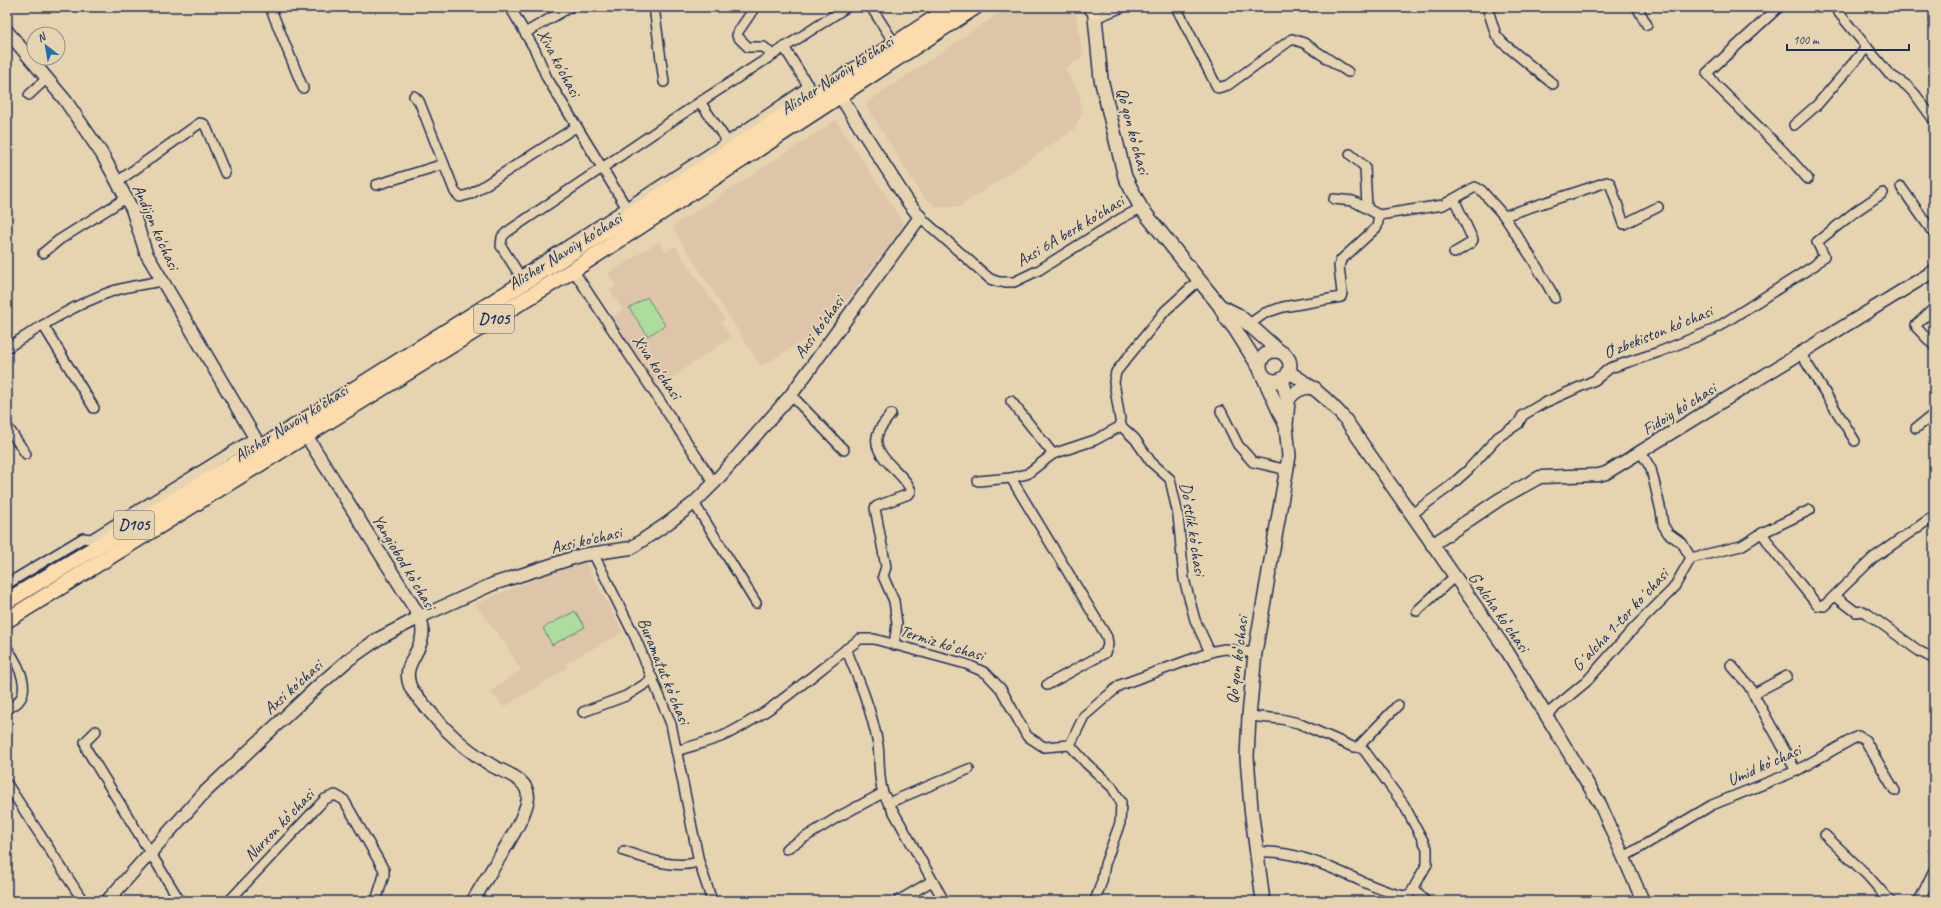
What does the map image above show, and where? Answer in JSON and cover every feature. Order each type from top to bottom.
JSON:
[{"type":"main road","name":"Alisher Navoiy ko'chasi","points":[[7,620],[302,430],[522,279],[730,146],[812,91],[895,44],[952,7]]},
{"type":"main road","name":"Alisher Navoiy ko'chasi","points":[[7,601],[258,443],[302,430],[573,270],[975,7]]},
{"type":"main road","name":"Qoʻqon koʻchasi","points":[[1093,10],[1101,79],[1125,177],[1141,208],[1198,281],[1220,306],[1226,318],[1235,329],[1261,372],[1286,426]]},
{"type":"main road","name":"Qoʻqon koʻchasi","points":[[1220,306],[1238,315],[1279,351]]},
{"type":"main road","points":[[1269,351],[1279,351],[1287,357],[1290,362],[1285,376],[1272,381],[1261,372],[1261,358],[1269,351]]},
{"type":"main road","name":"Qoʻqon koʻchasi","points":[[1263,901],[1248,757],[1249,716],[1254,653],[1288,470],[1289,456],[1286,426],[1288,400],[1285,376]]},
{"type":"street","points":[[270,7],[303,88]]},
{"type":"street","name":"Xiva ko'chasi","points":[[510,7],[525,33],[547,78],[628,211]]},
{"type":"street","points":[[525,33],[570,7]]},
{"type":"street","points":[[654,7],[664,82]]},
{"type":"street","points":[[755,7],[738,32],[737,36],[748,47],[764,47],[772,55]]},
{"type":"street","points":[[522,279],[504,253],[500,242],[502,237],[507,232],[700,102],[847,7]]},
{"type":"street","points":[[871,7],[895,44]]},
{"type":"street","points":[[1093,10],[1123,7]]},
{"type":"street","points":[[1176,7],[1218,88],[1228,85],[1292,39],[1304,43],[1348,72]]},
{"type":"street","points":[[1488,7],[1496,35],[1503,43],[1554,84]]},
{"type":"street","points":[[1637,7],[1648,25]]},
{"type":"street","points":[[1779,7],[1708,73],[1716,85],[1784,152],[1808,179]]},
{"type":"street","points":[[1834,7],[1889,74],[1906,85],[1933,119]]},
{"type":"street","name":"Andijon ko'chasi","points":[[7,31],[47,78],[92,139],[132,209],[146,253],[258,443]]},
{"type":"street","points":[[784,47],[812,91]]},
{"type":"street","points":[[1794,125],[1817,105],[1867,47]]},
{"type":"street","points":[[29,95],[47,78]]},
{"type":"street","points":[[414,96],[419,101],[455,192],[457,195],[464,197],[576,127]]},
{"type":"street","points":[[840,96],[908,202],[920,218]]},
{"type":"street","points":[[700,102],[730,146]]},
{"type":"street","points":[[117,182],[200,123],[204,124],[206,127],[225,173]]},
{"type":"street","points":[[1350,154],[1365,167],[1367,208]]},
{"type":"street","points":[[376,185],[444,164]]},
{"type":"street","points":[[1504,216],[1607,182],[1610,183],[1624,224],[1658,207]]},
{"type":"street","points":[[1334,199],[1354,201],[1379,215],[1443,205],[1475,187],[1481,190],[1504,216],[1533,260],[1555,298]]},
{"type":"street","points":[[1901,187],[1934,234]]},
{"type":"street","name":"Oʻzbekiston koʻchasi","points":[[1412,514],[1459,478],[1498,437],[1518,424],[1523,415],[1542,404],[1595,380],[1610,368],[1659,352],[1713,330],[1815,264],[1824,256],[1817,242],[1851,214],[1883,193]]},
{"type":"street","points":[[43,253],[66,236],[126,198]]},
{"type":"street","points":[[1454,199],[1473,240],[1471,243],[1454,253]]},
{"type":"street","name":"Axsi 6А berk ko'chasi","points":[[920,218],[990,279],[999,282],[1014,282],[1039,270],[1120,219],[1141,208]]},
{"type":"street","points":[[1248,325],[1265,313],[1283,307],[1341,297],[1342,293],[1339,266],[1341,260],[1377,227],[1379,215]]},
{"type":"street","name":"Axsi ko'chasi","points":[[107,901],[203,794],[318,686],[348,660],[378,639],[420,617],[492,584],[592,553],[631,548],[694,503],[714,483],[791,395],[920,218]]},
{"type":"street","name":"Xiva ko'chasi","points":[[573,270],[714,483]]},
{"type":"street","name":"Fidoiy koʻchasi","points":[[1432,545],[1467,520],[1529,482],[1540,477],[1558,475],[1599,475],[1606,473],[1934,271]]},
{"type":"street","points":[[7,348],[43,324],[76,306],[114,291],[162,281]]},
{"type":"street","points":[[978,481],[1011,478],[1027,474],[1053,454],[1095,440],[1122,426],[1114,382],[1116,372],[1164,311],[1198,281]]},
{"type":"street","points":[[1934,308],[1916,325],[1934,346]]},
{"type":"street","points":[[43,324],[94,408]]},
{"type":"street","points":[[1801,354],[1855,441]]},
{"type":"street","name":"Gʻalcha koʻchasi","points":[[1285,376],[1315,388],[1345,419],[1507,651],[1600,804],[1643,901]]},
{"type":"street","points":[[1288,400],[1297,391],[1306,388],[1315,388]]},
{"type":"street","points":[[791,395],[844,450]]},
{"type":"street","points":[[1011,401],[1053,454]]},
{"type":"street","points":[[1221,411],[1238,445],[1253,462],[1288,470]]},
{"type":"street","points":[[891,414],[880,429],[877,437],[878,447],[881,455],[899,472],[911,491],[909,494],[875,508],[886,567],[884,576],[894,601],[897,624],[894,645]]},
{"type":"street","points":[[1916,428],[1934,414]]},
{"type":"street","points":[[7,426],[26,454]]},
{"type":"street","name":"Doʻstlik koʻchasi","points":[[1122,426],[1135,439],[1151,462],[1170,479],[1178,515],[1184,579],[1195,620],[1210,652]]},
{"type":"street","name":"Yangiobod koʻchasi","points":[[302,430],[420,617],[424,635],[407,674],[408,683],[412,690],[454,739],[492,766],[520,780],[527,791],[527,802],[523,814],[473,901]]},
{"type":"street","points":[[7,584],[83,538],[91,538],[258,443]]},
{"type":"street","points":[[1641,452],[1651,469],[1663,525],[1668,533],[1682,543],[1691,558],[1741,546],[1810,510]]},
{"type":"street","points":[[1011,478],[1108,637],[1108,645],[1105,653],[1048,685]]},
{"type":"street","points":[[694,503],[756,603]]},
{"type":"street","points":[[1762,534],[1817,605],[1824,606],[1873,558],[1934,516]]},
{"type":"street","name":"Buramatut koʻchasi","points":[[592,553],[635,637],[671,724],[699,862],[712,901]]},
{"type":"street","name":"Gʼalcha 1-tor koʼchasi","points":[[1546,715],[1586,682],[1673,589],[1691,558]]},
{"type":"street","points":[[1417,611],[1454,577]]},
{"type":"street","points":[[1835,596],[1856,612],[1863,611],[1868,614],[1919,651],[1934,659]]},
{"type":"street","name":"Termiz koʻchasi","points":[[676,751],[723,735],[751,720],[818,673],[860,639],[866,638],[966,664],[986,673],[1001,689],[1027,736],[1044,747],[1070,745]]},
{"type":"street","points":[[7,648],[15,661],[21,677],[23,691],[18,702],[7,709]]},
{"type":"street","points":[[846,649],[860,681],[869,709],[878,745],[879,776],[883,793],[944,901]]},
{"type":"street","points":[[1095,901],[1102,881],[1105,864],[1120,823],[1121,802],[1112,787],[1086,764],[1070,745],[1084,716],[1120,684],[1210,652],[1225,650],[1254,653]]},
{"type":"street","points":[[1731,665],[1753,694],[1796,771]]},
{"type":"street","points":[[1753,694],[1787,676]]},
{"type":"street","points":[[583,712],[626,696],[653,679]]},
{"type":"street","points":[[1358,747],[1398,705]]},
{"type":"street","points":[[1249,716],[1281,719],[1298,723],[1353,747],[1358,747],[1364,750],[1404,805],[1427,848],[1426,864],[1414,888],[1409,894],[1402,896],[1376,887],[1315,860],[1280,852],[1257,852]]},
{"type":"street","points":[[96,731],[85,742],[87,750],[180,901]]},
{"type":"street","name":"Umid koʻchasi","points":[[1624,856],[1712,805],[1796,771],[1860,736],[1895,791]]},
{"type":"street","points":[[888,803],[968,769]]},
{"type":"street","points":[[7,784],[83,901]]},
{"type":"street","points":[[786,850],[838,817],[883,793]]},
{"type":"street","name":"Nurxon koʻchasi","points":[[229,901],[325,799],[335,795],[344,800],[384,870],[384,875],[376,901]]},
{"type":"street","points":[[1825,835],[1867,875],[1890,901]]},
{"type":"street","points":[[624,851],[671,865],[685,866],[699,862]]},
{"type":"street","points":[[1919,901],[1934,870]]},
{"type":"street","points":[[898,901],[932,881]]},
{"type":"street","points":[[1414,888],[1425,901]]},
{"type":"shaded area","points":[[1008,7],[1071,7],[1075,10],[1083,57],[1065,69],[1079,92],[1082,112],[1075,129],[959,207],[937,207],[923,197],[865,104]]},
{"type":"shaded area","points":[[836,120],[905,225],[829,324],[761,367],[672,227]]},
{"type":"shaded area","points":[[659,241],[666,252],[675,246],[725,319],[721,322],[731,337],[656,388],[609,319],[623,310],[610,290],[616,286],[608,274]]},
{"type":"shaded area","points":[[585,562],[623,632],[566,663],[568,668],[504,707],[490,692],[521,670],[507,647],[475,604],[575,563]]},
{"type":"green space","points":[[647,297],[665,325],[648,336],[629,308]]},
{"type":"green space","points":[[575,611],[585,627],[552,645],[543,628]]}]
